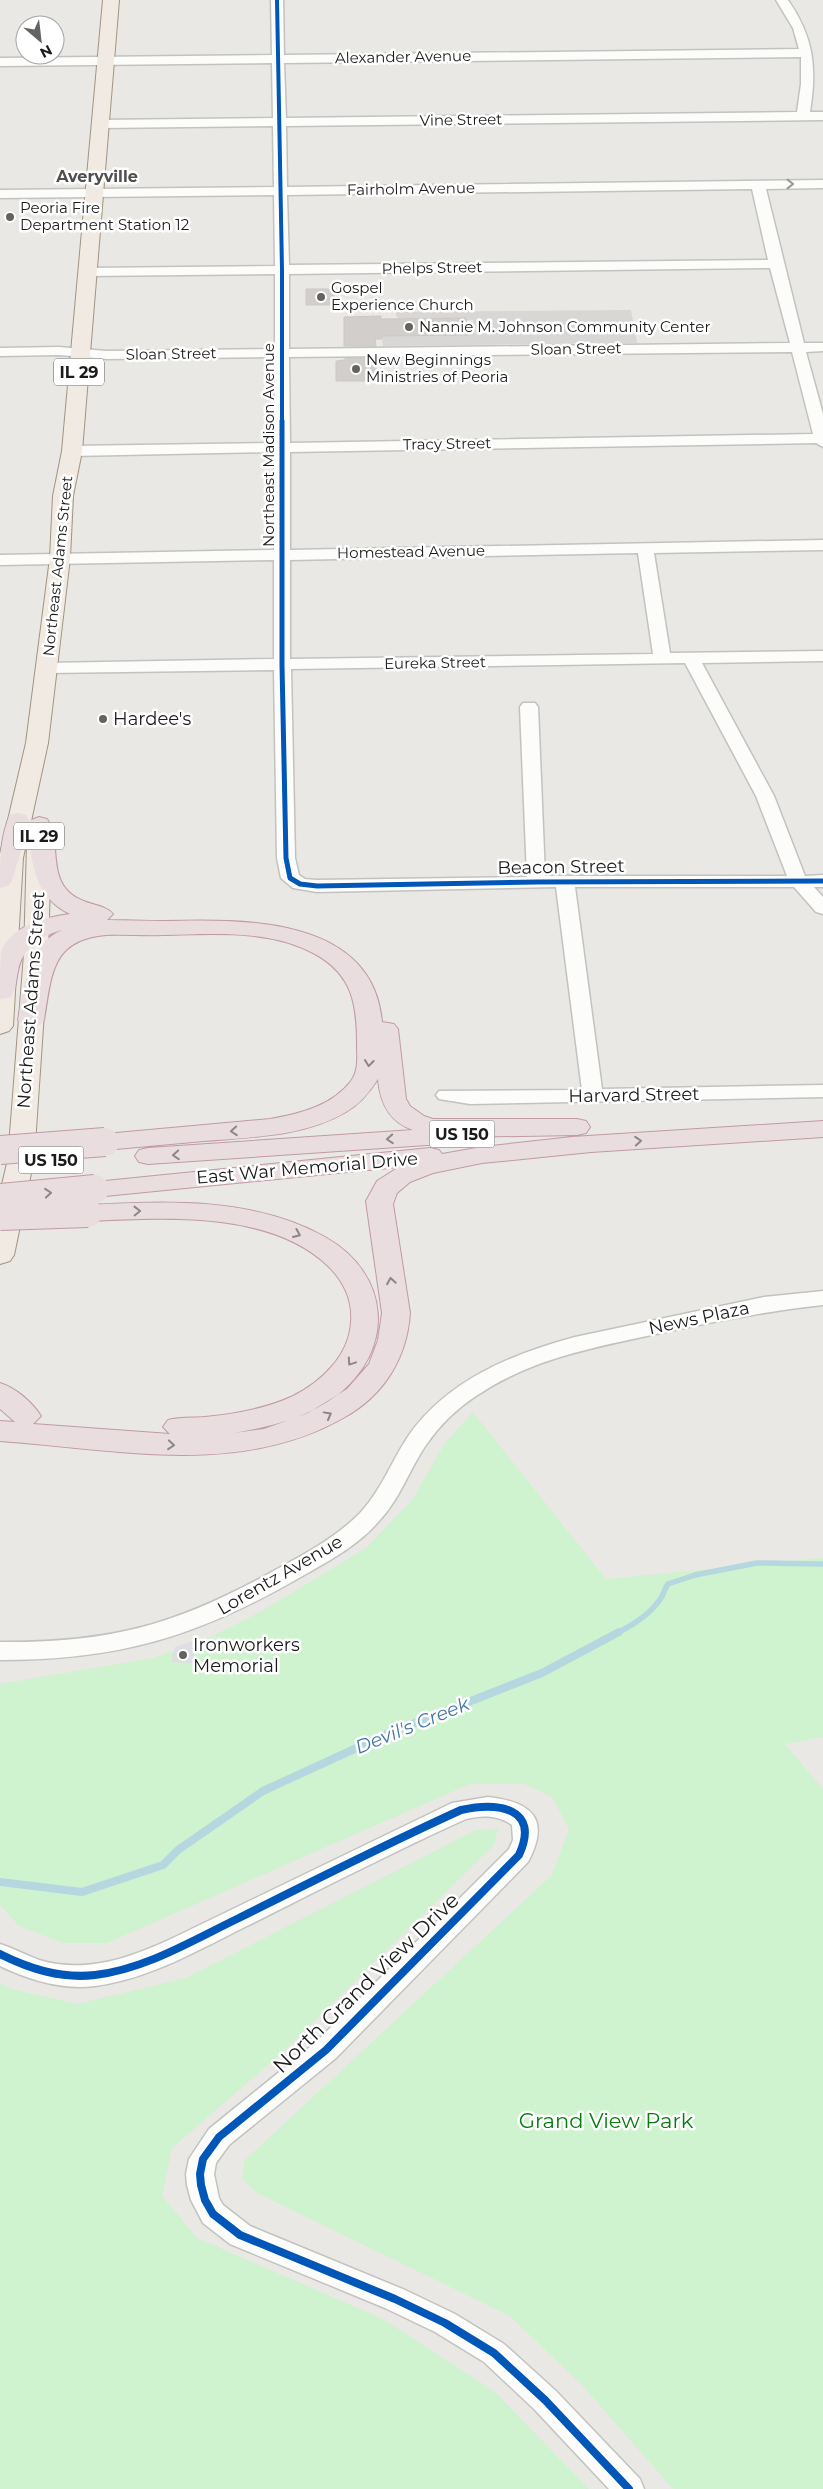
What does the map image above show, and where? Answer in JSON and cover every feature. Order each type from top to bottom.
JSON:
[{"type":"highway","points":[[0,881],[29,822]]},
{"type":"highway","points":[[29,822],[48,880],[62,899],[75,908],[90,913],[114,915],[267,922],[305,930],[342,948],[367,969],[375,981],[382,1000],[393,1099],[400,1111],[412,1120],[426,1126],[446,1129],[584,1135]]},
{"type":"highway","points":[[2,992],[9,960],[26,938],[37,930],[56,923],[72,920],[222,919]]},
{"type":"highway","points":[[0,1150],[103,1150],[273,1127],[332,1109],[351,1096],[370,1066],[370,1032],[363,990],[354,975],[330,953],[297,938],[277,933],[237,928],[98,929],[74,934],[52,948],[40,974],[31,1020]]},
{"type":"highway","name":"East War Memorial Drive","points":[[0,1198],[92,1201],[335,1164],[584,1135],[823,1114]]},
{"type":"highway","name":"East War Memorial Drive","points":[[103,1150],[823,1129]]},
{"type":"highway","points":[[0,1431],[188,1446],[229,1445],[280,1435],[330,1414],[354,1398],[371,1382],[382,1367],[391,1346],[396,1313],[380,1204],[390,1184],[416,1170],[467,1157],[584,1135]]},
{"type":"highway","name":"US 150","points":[[0,1161],[103,1150]]},
{"type":"highway","points":[[0,1216],[92,1201],[163,1211],[208,1213],[267,1224],[300,1235],[316,1243],[338,1259],[355,1279],[364,1300],[366,1317],[363,1337],[354,1357],[340,1378],[319,1393],[289,1408],[255,1420],[205,1428],[13,1415],[0,1393]]},
{"type":"highway","points":[[0,1444],[36,1438],[84,1437]]},
{"type":"main road","name":"Northeast Adams Street","points":[[0,1255],[21,1159],[37,930],[29,822],[60,558],[63,496],[72,452],[111,0]]},
{"type":"main road","name":"Northeast Adams Street","points":[[0,1026],[8,889],[29,822]]},
{"type":"street","name":"Northeast Madison Avenue","points":[[277,0],[280,58],[282,270],[281,554],[286,858],[288,872],[300,884]]},
{"type":"street","points":[[782,0],[798,28],[807,53],[810,76],[803,116]]},
{"type":"street","name":"Alexander Avenue","points":[[0,62],[807,53]]},
{"type":"street","name":"Vine Street","points":[[100,124],[823,116]]},
{"type":"street","points":[[758,184],[776,264],[822,440]]},
{"type":"street","name":"Fairholm Avenue","points":[[0,194],[823,184]]},
{"type":"street","name":"Phelps Street","points":[[88,272],[776,264]]},
{"type":"street","name":"Sloan Street","points":[[0,352],[58,351],[108,355],[823,347]]},
{"type":"street","name":"Tracy Street","points":[[72,452],[281,447],[822,440]]},
{"type":"street","name":"Homestead Avenue","points":[[0,560],[823,545]]},
{"type":"street","points":[[646,547],[662,658]]},
{"type":"street","name":"Eureka Street","points":[[47,668],[823,656]]},
{"type":"street","points":[[691,658],[765,796],[798,880],[823,908]]},
{"type":"street","points":[[529,707],[536,882]]},
{"type":"street","name":"Beacon Street","points":[[300,884],[317,886],[536,882],[823,881]]},
{"type":"street","points":[[565,882],[594,1096]]},
{"type":"street","name":"Harvard Street","points":[[446,1095],[470,1098],[823,1092]]},
{"type":"street","name":"News Plaza","points":[[575,1344],[764,1304],[823,1298]]},
{"type":"street","name":"Lorentz Avenue","points":[[0,1651],[77,1650],[122,1643],[208,1617],[244,1600],[316,1558],[368,1518],[387,1496],[418,1440],[455,1401],[488,1378],[518,1362],[547,1351],[575,1344]]},
{"type":"street","name":"North Grand View Drive","points":[[0,1954],[26,1967],[61,1975],[92,1976],[125,1970],[198,1937],[461,1810],[490,1805],[502,1807],[516,1814],[524,1824],[527,1833],[525,1844],[519,1855],[322,2055],[219,2137],[203,2159],[200,2185],[205,2200],[213,2214],[240,2235],[395,2299],[445,2323],[494,2353],[545,2400],[629,2489]]},
{"type":"green space","name":"Grand View Park","points":[[473,1412],[606,1579],[823,1558],[823,1737],[785,1744],[823,1789],[823,2489],[673,2489],[582,2385],[510,2316],[257,2193],[242,2179],[245,2160],[552,1875],[569,1829],[552,1797],[524,1784],[470,1784],[107,1943],[63,1943],[19,1926],[0,1905],[0,1684],[153,1658],[211,1637],[262,1611],[366,1548],[412,1500],[445,1443]]},
{"type":"green space","points":[[498,1829],[494,1845],[285,2050],[172,2148],[162,2196],[197,2238],[383,2319],[494,2391],[589,2489],[0,2489],[0,1983],[11,1989],[77,2004],[186,1978],[476,1830]]},
{"type":"shaded area","points":[[631,310],[637,343],[383,346],[382,336],[468,335],[468,331],[474,331],[473,320],[466,320],[466,318],[399,318],[396,316],[396,312]]},
{"type":"shaded area","points":[[198,1639],[192,1663],[171,1662],[175,1647]]},
{"type":"building","name":"Gospel Experience Church","points":[[306,289],[337,289],[337,305],[306,305]]},
{"type":"building","name":"Nannie M. Johnson Community Center","points":[[381,316],[381,319],[466,318],[469,335],[382,336],[382,339],[375,339],[376,346],[344,346],[344,317]]},
{"type":"building","name":"New Beginnings Ministries of Peoria","points":[[345,358],[376,358],[377,377],[367,377],[367,381],[336,381],[336,361],[345,360]]},
{"type":"waterway","name":"Devil's Creek","points":[[617,1633],[647,1614],[657,1604],[668,1584],[695,1575],[757,1563],[823,1564]]},
{"type":"waterway","name":"Devil's Creek","points":[[0,1882],[82,1892],[163,1865],[178,1850],[263,1791],[387,1734],[542,1673],[619,1632]]},
{"type":"cycle path","points":[[277,0],[282,270],[282,665],[286,858],[290,878],[300,884],[317,886],[536,882],[823,881]]},
{"type":"cycle path","points":[[0,1954],[34,1969],[57,1974],[82,1976],[113,1972],[165,1954],[375,1850],[461,1810],[474,1807],[501,1808],[513,1812],[522,1819],[526,1828],[526,1840],[519,1855],[326,2050],[219,2137],[203,2159],[200,2174],[201,2185],[205,2200],[213,2214],[240,2235],[395,2299],[445,2323],[494,2353],[545,2400],[629,2489]]},
{"type":"place","name":"Peoria Fire Department Station 12","points":[[10,217]]},
{"type":"place","name":"Gospel Experience Church","points":[[321,297]]},
{"type":"place","name":"Nannie M. Johnson Community Center","points":[[409,327]]},
{"type":"place","name":"New Beginnings Ministries of Peoria","points":[[356,369]]},
{"type":"place","name":"Hardee's","points":[[103,719]]},
{"type":"place","name":"Ironworkers Memorial","points":[[183,1655]]},
{"type":"district","name":"Averyville","points":[[97,176]]}]
